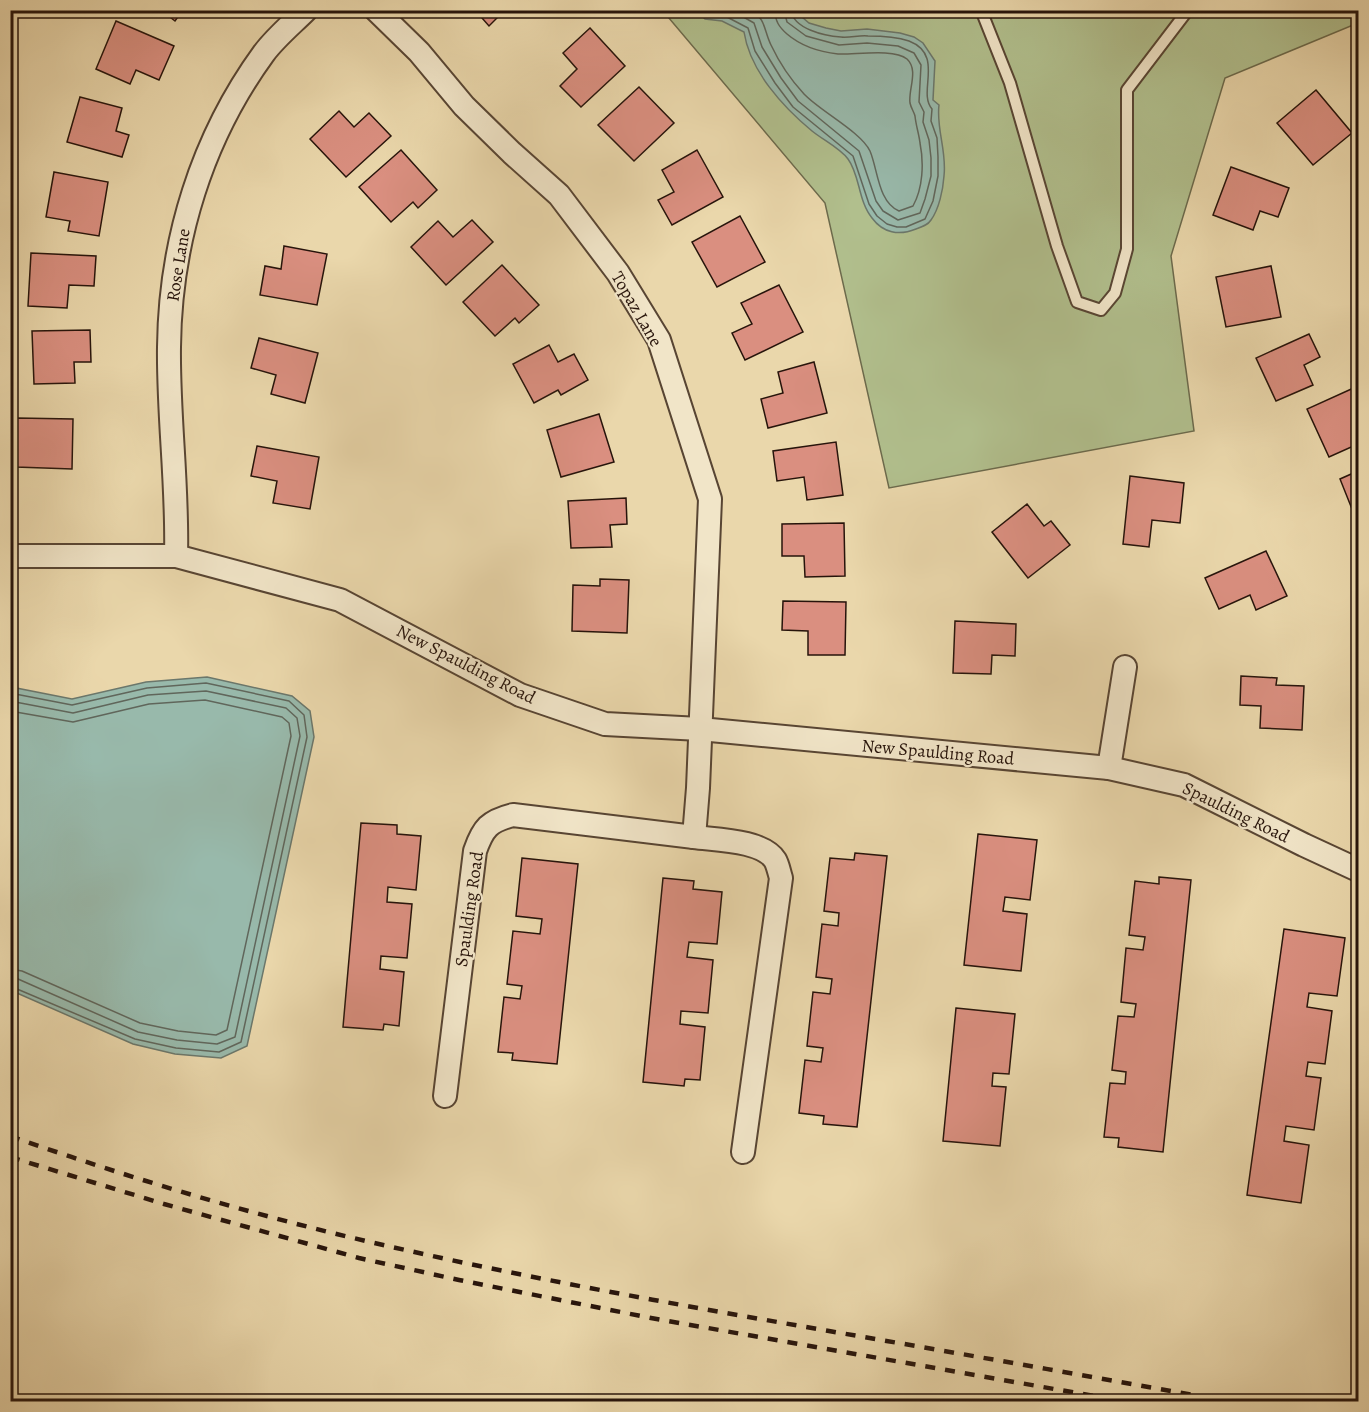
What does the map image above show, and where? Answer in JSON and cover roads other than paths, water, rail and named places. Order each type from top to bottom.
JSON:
[{"type":"street","name":"Rose Lane","points":[[177,556],[169,348],[171,291],[184,223],[203,162],[229,106],[266,51],[306,10]]},
{"type":"street","name":"Topaz Lane","points":[[376,10],[419,52],[464,106],[559,195],[618,273],[659,340],[710,499],[700,729]]},
{"type":"street","name":"New Spaulding Road","points":[[10,556],[177,556],[340,600],[520,694],[605,724],[700,729],[1109,768]]},
{"type":"street","points":[[1109,768],[1125,667]]},
{"type":"street","points":[[694,837],[700,729]]},
{"type":"street","name":"Spaulding Road","points":[[1109,768],[1184,785],[1359,870]]},
{"type":"street","name":"Spaulding Road","points":[[445,1096],[475,851],[481,833],[495,820],[513,815],[755,845],[767,851],[776,861],[781,878],[743,1152]]},
{"type":"lane","points":[[981,10],[1010,83],[1057,246],[1077,302],[1101,310],[1115,293],[1127,249],[1127,90],[1188,10]]},
{"type":"water","points":[[697,11],[795,11],[809,23],[826,28],[841,31],[867,29],[900,33],[914,37],[923,43],[935,61],[933,100],[939,105],[938,114],[945,167],[940,199],[930,222],[923,227],[898,233],[886,230],[876,223],[867,211],[848,159],[841,151],[801,121],[769,87],[753,61],[744,32],[722,21],[705,19]]},
{"type":"water","points":[[207,677],[292,696],[310,711],[314,737],[247,1046],[221,1058],[175,1054],[133,1044],[10,990],[11,687],[72,699],[146,682]]},
{"type":"railway","points":[[10,1136],[142,1180],[231,1206],[424,1254],[655,1300],[1232,1402]]},
{"type":"railway","points":[[10,1157],[164,1204],[359,1258],[459,1280],[651,1318],[1128,1402]]}]
